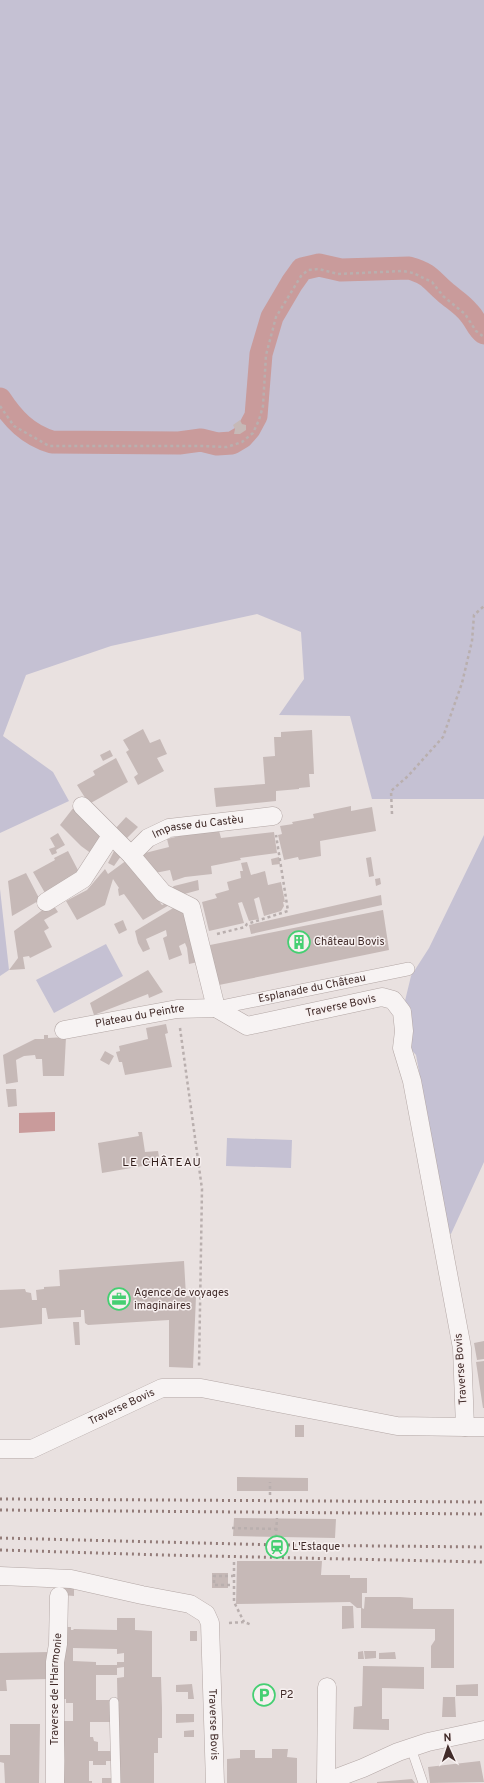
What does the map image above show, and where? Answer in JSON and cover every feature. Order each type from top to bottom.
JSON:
[{"type":"street","points":[[82,806],[131,854],[163,893],[191,907],[216,1008]]},
{"type":"street","name":"Impasse du Castèu","points":[[131,854],[148,838],[169,828],[273,816]]},
{"type":"street","points":[[46,902],[83,879],[111,836]]},
{"type":"street","name":"Esplanade du Château","points":[[216,1008],[408,969]]},
{"type":"street","name":"Traverse Bovis","points":[[0,1449],[32,1449],[162,1388],[200,1388],[397,1426],[465,1427],[462,1348],[412,1081],[402,1048],[404,1031],[402,1012],[393,1000],[382,997],[247,1026],[216,1008]]},
{"type":"street","name":"Plateau du Peintre","points":[[64,1030],[177,1009],[216,1008]]},
{"type":"street","points":[[465,1427],[484,1427]]},
{"type":"street","name":"Traverse Bovis","points":[[0,1576],[71,1579],[190,1604],[206,1614],[210,1623],[215,1783]]},
{"type":"street","name":"Traverse de l'Harmonie","points":[[55,1783],[55,1662],[58,1644],[59,1596]]},
{"type":"street","points":[[327,1687],[326,1782],[428,1742],[484,1730]]},
{"type":"lane","points":[[114,1702],[116,1783]]},
{"type":"lane","points":[[411,1748],[423,1783]]},
{"type":"path","points":[[0,406],[14,426],[49,446],[227,447],[242,442],[253,433],[263,406],[266,355],[276,317],[301,276],[308,270],[319,269],[338,274],[403,271],[413,273],[432,282],[442,296],[465,314],[476,331],[484,337]]},
{"type":"path","points":[[392,814],[391,791],[408,776],[443,737],[462,683],[472,641],[474,615],[484,606]]},
{"type":"path","points":[[199,938],[246,928],[247,924],[288,911],[273,816]]},
{"type":"path","points":[[182,1044],[202,1189],[200,1388]]},
{"type":"path","points":[[270,1482],[270,1495]]},
{"type":"path","points":[[276,1537],[277,1518]]},
{"type":"path","points":[[232,1528],[277,1529]]},
{"type":"path","points":[[234,1562],[234,1602],[244,1622]]},
{"type":"path","points":[[230,1585],[214,1585],[214,1576],[233,1576]]},
{"type":"path","points":[[236,1622],[244,1622],[252,1625]]},
{"type":"shaded area","points":[[0,0],[484,0],[484,799],[372,799],[350,716],[279,715],[304,679],[301,632],[257,614],[111,646],[26,675],[3,736],[53,772],[69,801],[0,833]]},
{"type":"shaded area","points":[[484,835],[484,1162],[451,1234],[449,1233],[416,1055],[397,1034],[411,976],[429,948]]},
{"type":"shaded area","points":[[0,889],[9,970],[0,976]]},
{"type":"shaded area","points":[[106,944],[123,976],[54,1013],[36,980]]},
{"type":"shaded area","points":[[55,1112],[55,1131],[19,1133],[19,1113]]},
{"type":"shaded area","points":[[227,1138],[292,1140],[291,1168],[226,1166]]},
{"type":"building","points":[[240,420],[242,424],[246,425],[246,430],[240,434],[234,434],[235,429],[233,425]]},
{"type":"building","points":[[143,729],[150,743],[160,739],[167,754],[157,758],[164,771],[138,785],[134,777],[138,774],[126,752],[129,750],[123,740]]},
{"type":"building","points":[[312,730],[314,774],[309,774],[310,787],[276,791],[276,801],[216,807],[214,788],[265,784],[263,757],[275,756],[274,737],[281,737],[281,732]]},
{"type":"building","points":[[110,750],[113,756],[103,761],[100,755]]},
{"type":"building","points":[[116,758],[128,782],[89,804],[77,785],[95,775],[93,771]]},
{"type":"building","points":[[351,806],[351,811],[372,807],[376,831],[320,841],[321,856],[299,860],[298,857],[284,860],[278,835],[282,834],[280,826],[314,818],[313,814]]},
{"type":"building","points":[[74,807],[103,835],[92,854],[81,846],[60,825]]},
{"type":"building","points":[[126,817],[138,827],[126,839],[115,829]]},
{"type":"building","points":[[218,827],[221,838],[274,832],[277,853],[240,858],[241,860],[211,866],[212,874],[185,877],[173,881],[170,870],[155,873],[141,854],[169,847],[167,839]]},
{"type":"building","points":[[58,833],[65,845],[56,850],[57,853],[52,855],[49,849],[55,847],[50,838]]},
{"type":"building","points":[[68,851],[80,874],[45,893],[33,872],[55,860],[54,858]]},
{"type":"building","points":[[114,851],[121,856],[114,866],[108,863]]},
{"type":"building","points":[[279,857],[280,864],[272,865],[271,859]]},
{"type":"building","points":[[371,857],[374,876],[369,877],[366,858]]},
{"type":"building","points":[[127,860],[162,905],[168,902],[171,904],[143,920],[124,894],[119,896],[119,888],[113,879],[105,905],[77,920],[66,901],[87,890],[105,869],[108,874]]},
{"type":"building","points":[[247,862],[251,875],[265,871],[268,885],[281,882],[285,902],[283,902],[284,906],[281,911],[264,916],[259,897],[254,899],[259,919],[249,921],[242,902],[238,903],[244,923],[209,931],[202,902],[217,898],[215,894],[229,890],[227,882],[241,878],[240,871],[243,871],[241,863]]},
{"type":"building","points":[[26,873],[40,900],[12,916],[8,881]]},
{"type":"building","points":[[380,878],[381,884],[376,886],[375,879]]},
{"type":"building","points":[[198,880],[199,890],[177,896],[170,889],[174,886]]},
{"type":"building","points":[[381,895],[382,905],[251,934],[249,925]]},
{"type":"building","points":[[52,903],[58,912],[44,920],[49,928],[44,931],[52,947],[30,958],[29,956],[23,957],[25,969],[9,970],[18,958],[14,931]]},
{"type":"building","points":[[175,907],[185,913],[198,962],[189,964],[185,943],[179,946],[182,955],[169,960],[163,938],[167,936],[166,930],[146,939],[150,949],[143,952],[138,943],[135,931]]},
{"type":"building","name":"Château Bovis","points":[[383,910],[389,950],[219,985],[210,945]]},
{"type":"building","points":[[123,920],[127,930],[119,934],[114,924]]},
{"type":"building","points":[[148,970],[163,992],[149,998],[148,994],[94,1015],[90,1003]]},
{"type":"building","points":[[166,1024],[168,1033],[165,1034],[172,1067],[125,1075],[122,1062],[119,1062],[116,1052],[120,1051],[119,1046],[148,1039],[146,1028]]},
{"type":"building","points":[[44,1035],[48,1035],[48,1038],[66,1037],[64,1076],[43,1076],[42,1059],[36,1059],[35,1055],[24,1056],[16,1060],[18,1082],[6,1084],[3,1055],[35,1039],[44,1039]]},
{"type":"building","points":[[105,1051],[114,1056],[109,1065],[100,1060]]},
{"type":"building","points":[[6,1089],[16,1089],[17,1106],[8,1107]]},
{"type":"building","points":[[138,1132],[142,1132],[145,1152],[158,1151],[160,1163],[102,1173],[98,1143],[139,1136]]},
{"type":"building","points":[[184,1261],[186,1296],[196,1296],[193,1368],[169,1367],[169,1320],[88,1325],[85,1323],[84,1310],[81,1310],[81,1317],[48,1319],[46,1308],[42,1308],[42,1324],[0,1328],[0,1290],[25,1289],[26,1292],[31,1293],[32,1300],[37,1300],[36,1290],[44,1289],[44,1287],[60,1286],[59,1270]]},
{"type":"building","points":[[73,1322],[79,1322],[80,1345],[75,1345]]},
{"type":"building","points":[[484,1341],[484,1359],[477,1360],[474,1343]]},
{"type":"building","points":[[484,1361],[484,1408],[483,1408],[476,1362]]},
{"type":"building","points":[[295,1425],[304,1425],[304,1437],[295,1437]]},
{"type":"building","points":[[237,1477],[308,1478],[308,1491],[237,1491]]},
{"type":"building","points":[[234,1518],[336,1519],[335,1538],[233,1536]]},
{"type":"building","points":[[237,1561],[322,1561],[321,1575],[350,1575],[350,1578],[367,1578],[367,1593],[362,1593],[362,1608],[364,1609],[365,1597],[400,1597],[413,1598],[413,1609],[454,1609],[454,1668],[431,1668],[431,1646],[435,1640],[435,1629],[361,1628],[361,1608],[357,1608],[350,1602],[236,1604]]},
{"type":"building","points":[[212,1573],[228,1573],[228,1588],[212,1588]]},
{"type":"building","points":[[62,1587],[74,1588],[74,1596],[62,1595]]},
{"type":"building","points":[[342,1606],[353,1606],[354,1628],[342,1629]]},
{"type":"building","points":[[117,1618],[135,1618],[135,1630],[152,1631],[152,1677],[161,1677],[162,1708],[162,1738],[158,1738],[158,1753],[154,1753],[154,1783],[119,1783],[117,1678],[124,1677],[124,1667],[117,1668],[117,1675],[96,1675],[96,1700],[110,1700],[111,1722],[90,1722],[90,1737],[93,1737],[94,1741],[98,1742],[98,1751],[111,1751],[111,1761],[106,1761],[106,1765],[93,1765],[93,1761],[89,1761],[89,1781],[92,1781],[92,1783],[60,1783],[60,1781],[64,1781],[65,1761],[64,1741],[60,1741],[60,1738],[64,1738],[64,1721],[73,1721],[73,1703],[66,1703],[66,1699],[60,1699],[64,1627],[71,1627],[71,1630],[117,1630]],"holes":[[[73,1648],[117,1649],[117,1654],[124,1653],[124,1662],[117,1662],[117,1665],[96,1665],[96,1662],[73,1661]]]},
{"type":"building","points":[[190,1631],[197,1631],[197,1641],[190,1641]]},
{"type":"building","points":[[363,1651],[364,1659],[358,1659],[358,1652]]},
{"type":"building","points":[[364,1651],[376,1651],[376,1658],[365,1659]]},
{"type":"building","points":[[49,1652],[49,1679],[6,1680],[7,1691],[0,1691],[0,1653]]},
{"type":"building","points":[[395,1652],[396,1659],[379,1659],[379,1653]]},
{"type":"building","points":[[363,1666],[424,1667],[424,1689],[382,1688],[382,1719],[389,1719],[389,1730],[353,1729],[354,1707],[362,1706]]},
{"type":"building","points":[[192,1684],[194,1699],[188,1699],[188,1692],[176,1692],[176,1685]]},
{"type":"building","points":[[478,1684],[478,1696],[456,1696],[456,1685]]},
{"type":"building","points":[[443,1697],[455,1697],[456,1717],[442,1717]]},
{"type":"building","points":[[176,1714],[194,1714],[194,1722],[176,1723]]},
{"type":"building","points":[[10,1724],[40,1724],[39,1783],[5,1783],[4,1763],[0,1762],[0,1755],[10,1755]]},
{"type":"building","points":[[194,1730],[194,1737],[184,1737],[184,1731]]},
{"type":"building","points":[[272,1749],[288,1749],[287,1757],[297,1758],[297,1783],[227,1783],[227,1759],[240,1758],[240,1750],[255,1750],[255,1758],[272,1758]]},
{"type":"building","points":[[480,1761],[484,1782],[430,1783],[428,1767]]},
{"type":"building","points":[[102,1778],[111,1778],[111,1783],[102,1783]]},
{"type":"building","points":[[412,1779],[415,1783],[377,1783],[377,1782]]},
{"type":"waterway","points":[[0,399],[16,420],[28,431],[52,442],[179,443],[201,440],[217,444],[232,443],[242,437],[249,429],[256,416],[261,354],[272,317],[302,269],[319,265],[341,270],[409,268],[421,272],[429,277],[463,307],[484,333]]},
{"type":"railway","points":[[0,1499],[484,1502]]},
{"type":"railway","points":[[0,1510],[484,1514]]},
{"type":"railway","points":[[0,1538],[280,1545],[484,1547]]},
{"type":"railway","points":[[0,1550],[484,1562]]},
{"type":"place","name":"Château Bovis","points":[[299,942]]},
{"type":"place","name":"Agence de voyages imaginaires","points":[[119,1299]]},
{"type":"place","name":"L'Estaque","points":[[277,1547]]},
{"type":"place","name":"P2","points":[[264,1695]]},
{"type":"district","name":"LE CHÂTEAU","points":[[162,1163]]}]
